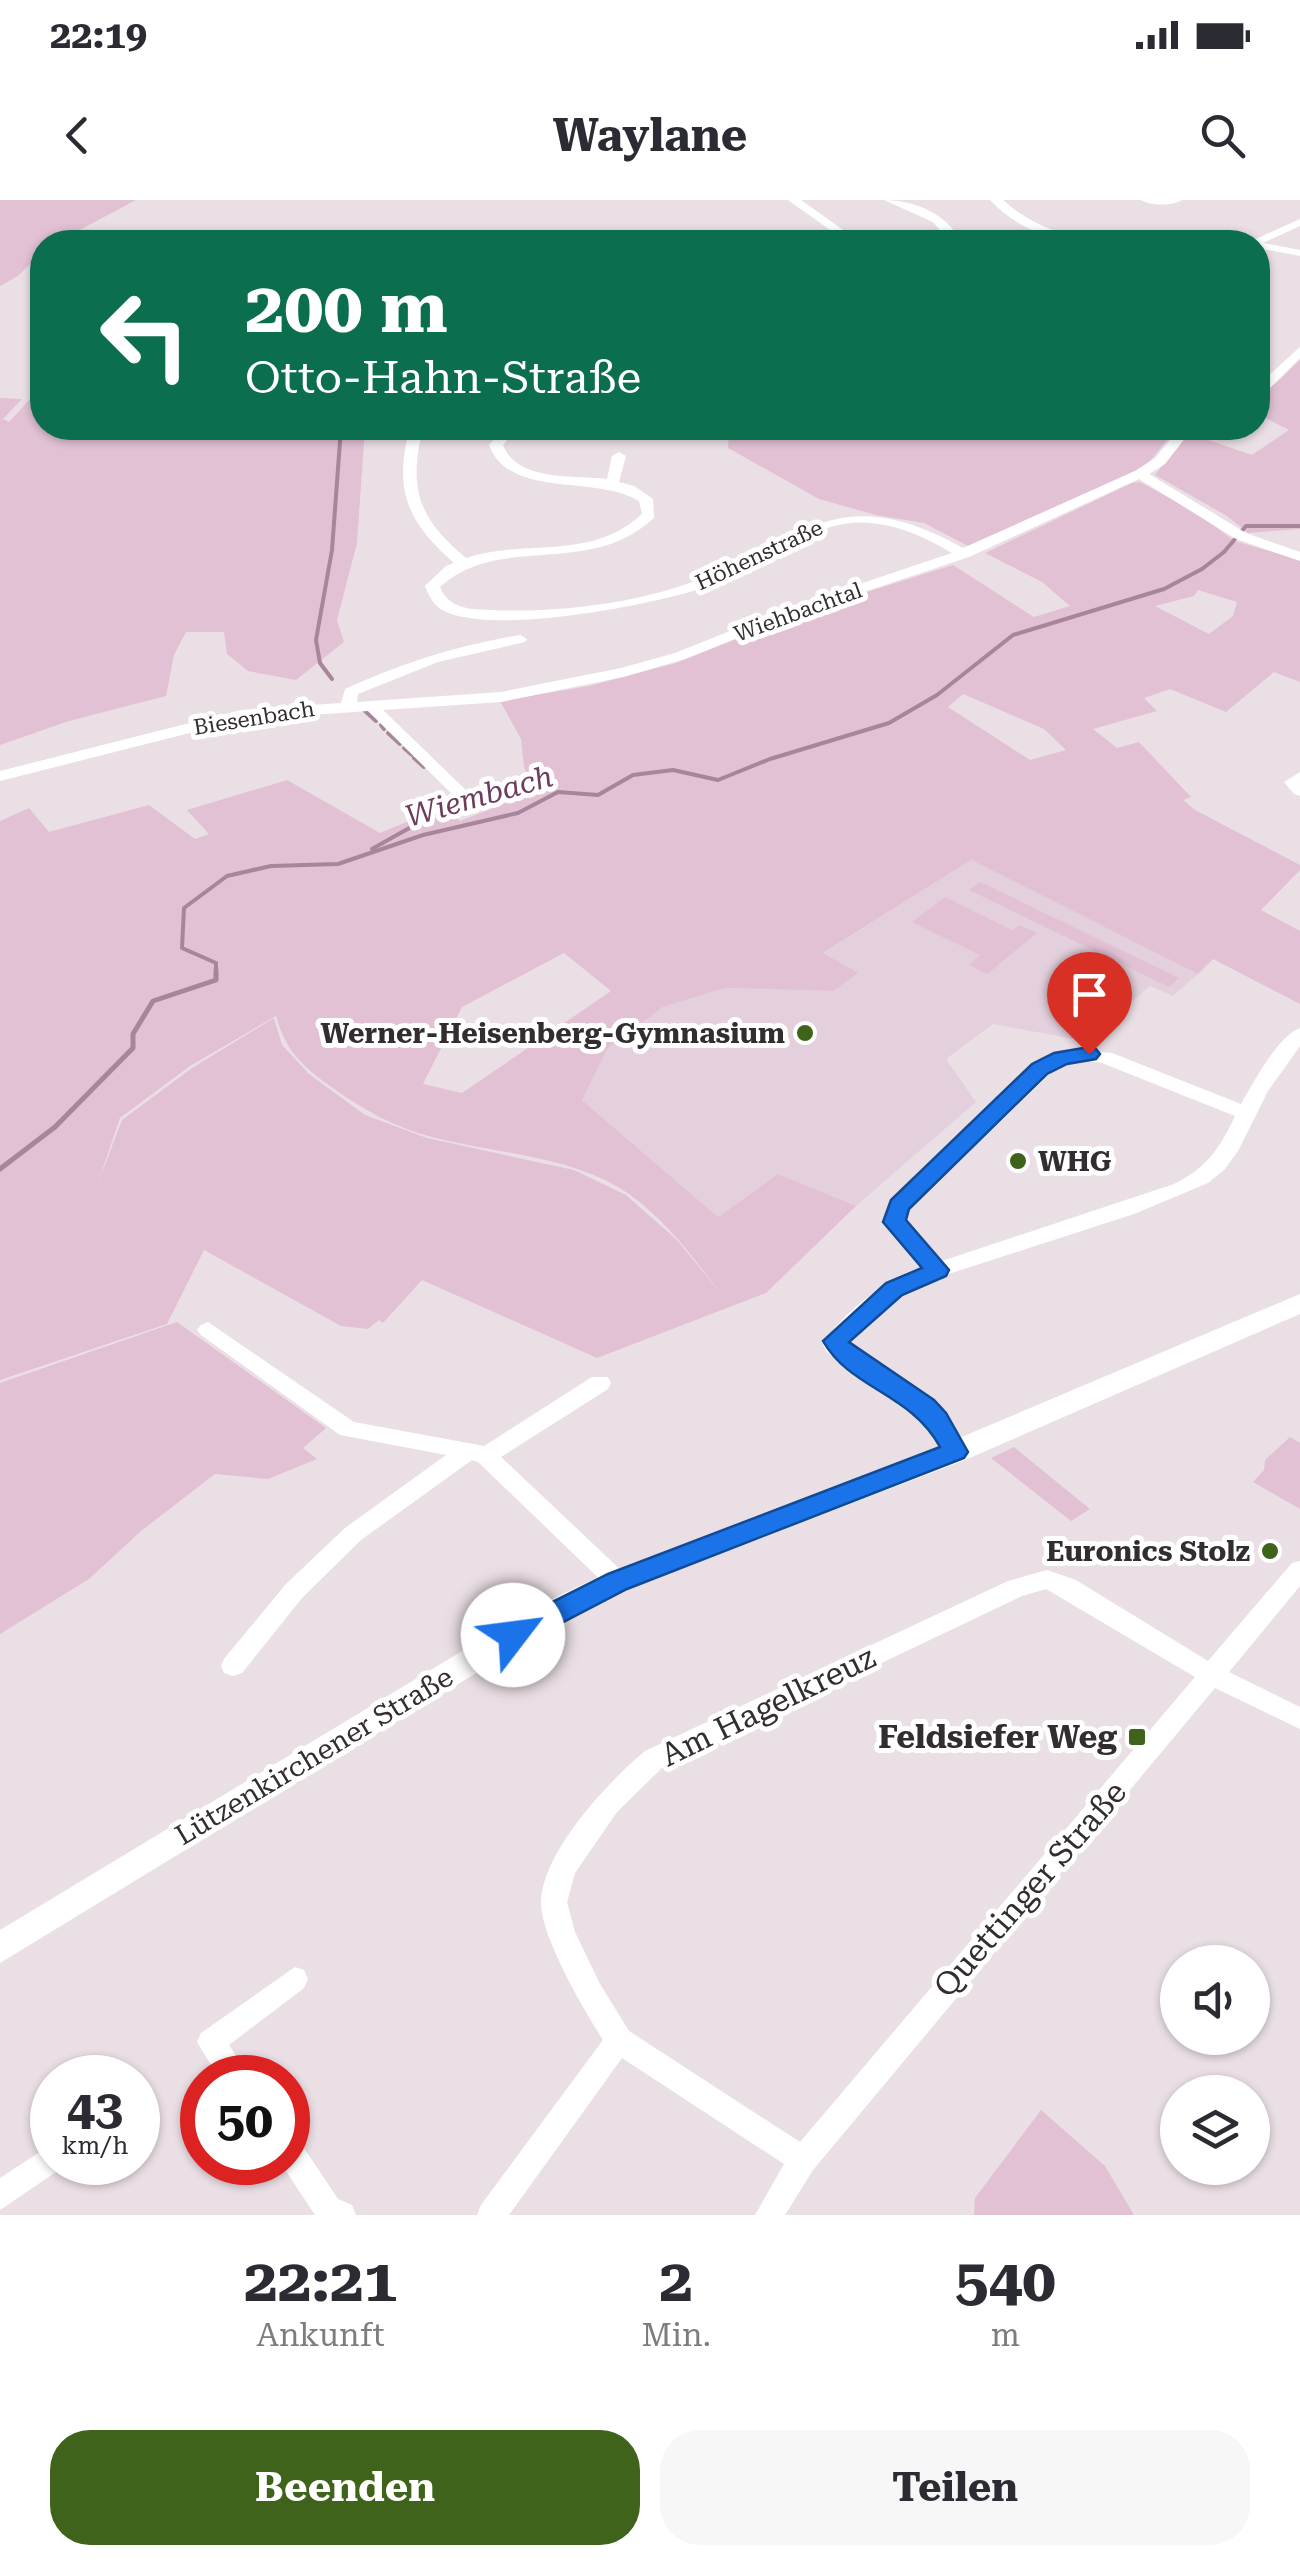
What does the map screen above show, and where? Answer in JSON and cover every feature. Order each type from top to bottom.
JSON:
[{"type":"main road","name":"Lützenkirchener Straße","points":[[0,1948],[545,1616],[617,1581],[956,1452],[1300,1303]]},
{"type":"street","points":[[794,200],[837,230]]},
{"type":"street","points":[[890,200],[940,222],[949,230]]},
{"type":"street","points":[[996,200],[1023,224],[1037,230]]},
{"type":"street","points":[[1148,200],[1176,200]]},
{"type":"street","points":[[1270,234],[1297,216]]},
{"type":"street","points":[[1270,247],[1300,253]]},
{"type":"street","points":[[1270,381],[1300,352]]},
{"type":"street","points":[[413,440],[408,462],[409,495],[420,521],[464,564],[594,543],[643,524],[649,506],[638,491],[613,482],[548,479],[505,466],[497,456],[496,445],[500,440]]},
{"type":"street","name":"Wiehbachtal","points":[[374,705],[501,696],[680,656],[793,610],[964,554],[1140,474],[1160,461],[1177,440]]},
{"type":"street","points":[[613,482],[619,456]]},
{"type":"street","points":[[1140,474],[1237,534],[1300,557]]},
{"type":"street","name":"Höhenstraße","points":[[464,564],[438,576],[432,586],[442,604],[468,612],[531,614],[607,606],[686,588],[742,567],[813,529],[848,520],[891,521],[916,528],[964,554]]},
{"type":"street","points":[[349,706],[350,692],[402,669],[476,645],[520,639]]},
{"type":"street","points":[[374,705],[376,714],[465,798],[473,800]]},
{"type":"street","name":"Biesenbach","points":[[0,776],[229,717],[374,705]]},
{"type":"street","points":[[1300,777],[1292,782],[1300,791]]},
{"type":"street","points":[[956,1452],[938,1419],[925,1406],[834,1345],[840,1336],[894,1289],[938,1270],[1180,1190],[1223,1160],[1274,1064],[1300,1034]]},
{"type":"street","points":[[938,1270],[894,1222],[894,1213],[1034,1063],[1080,1054],[1104,1056],[1246,1113]]},
{"type":"street","points":[[208,1330],[348,1430],[478,1453],[617,1581]]},
{"type":"street","points":[[232,1666],[294,1591],[353,1534],[478,1453],[600,1382]]},
{"type":"street","name":"Quettinger Straße","points":[[769,2215],[803,2160],[1300,1570]]},
{"type":"street","name":"Am Hagelkreuz","points":[[803,2160],[619,2040],[605,2021],[556,1916],[555,1888],[572,1856],[630,1778],[654,1759],[1016,1588],[1046,1578],[1068,1587],[1210,1675]]},
{"type":"street","points":[[1210,1675],[1300,1719]]},
{"type":"street","points":[[219,2055],[210,2042],[296,1980]]},
{"type":"street","points":[[491,2215],[619,2040]]},
{"type":"street","points":[[0,2196],[30,2174]]},
{"type":"street","points":[[310,2182],[328,2209],[342,2215]]},
{"type":"shaded area","points":[[0,200],[136,200],[80,230],[30,230],[30,264],[0,286]]},
{"type":"shaded area","points":[[1300,360],[1300,529],[1248,533],[1227,516],[1155,475],[1182,440],[1208,440],[1252,455],[1289,430],[1270,420],[1270,387]]},
{"type":"shaded area","points":[[0,398],[22,399],[3,419],[9,422],[30,399],[30,440],[364,440],[357,543],[337,620],[344,642],[296,680],[248,671],[227,654],[224,632],[186,632],[174,655],[166,696],[69,721],[0,745]]},
{"type":"shaded area","points":[[729,440],[1168,440],[1141,468],[970,547],[924,523],[819,499],[728,448]]},
{"type":"shaded area","points":[[1140,482],[1192,510],[1235,541],[1300,560],[1300,682],[1274,672],[1226,712],[1170,689],[1144,698],[1157,711],[1093,729],[1117,748],[1139,742],[1191,797],[1183,800],[1195,810],[1300,865],[1300,870],[1261,910],[1300,931],[1300,1004],[1213,959],[1198,974],[971,860],[823,953],[858,973],[833,991],[725,988],[663,1007],[607,1049],[582,1100],[718,1217],[778,1174],[856,1206],[766,1293],[597,1358],[422,1280],[383,1323],[379,1320],[368,1329],[341,1326],[204,1250],[167,1324],[0,1380],[0,821],[29,808],[49,832],[149,805],[195,839],[209,834],[187,810],[287,780],[380,833],[447,805],[460,821],[534,792],[524,767],[521,739],[500,701],[589,686],[676,663],[806,611],[953,565],[1034,617],[1070,606],[1042,582],[985,553]],"holes":[[[1198,590],[1237,602],[1233,616],[1209,634],[1155,606],[1194,596]],[[963,694],[1044,729],[1066,750],[1030,760],[948,707]],[[564,953],[611,991],[462,1093],[423,1084],[462,1007]],[[276,1016],[290,1048],[303,1064],[378,1116],[432,1137],[558,1163],[607,1181],[629,1194],[668,1228],[722,1295],[677,1240],[626,1195],[574,1170],[427,1138],[365,1115],[309,1074],[282,1045],[274,1018],[192,1068],[122,1120],[98,1183],[120,1118],[190,1066]]]},
{"type":"shaded area","name":"Werner-Heisenberg-Gymnasium","points":[[971,860],[1198,974],[1173,996],[1150,986],[1084,1041],[993,1024],[946,1059],[976,1102],[856,1206],[778,1174],[718,1217],[581,1099],[607,1049],[663,1007],[725,988],[833,991],[822,954]]},
{"type":"shaded area","points":[[980,882],[1179,978],[1169,987],[969,890]]},
{"type":"shaded area","points":[[945,897],[1012,930],[1019,925],[1037,933],[987,974],[969,965],[980,955],[912,922]]},
{"type":"shaded area","points":[[177,1322],[326,1428],[303,1448],[317,1459],[268,1479],[215,1474],[141,1531],[89,1579],[0,1634],[0,1383]]},
{"type":"shaded area","points":[[1290,1437],[1300,1443],[1300,1509],[1253,1482],[1264,1470],[1265,1460]]},
{"type":"shaded area","points":[[1014,1447],[1090,1509],[1071,1521],[991,1458]]},
{"type":"shaded area","points":[[1041,2110],[1105,2166],[1134,2215],[974,2215],[975,2198]]},
{"type":"waterway","points":[[332,679],[320,663],[316,640],[332,550],[340,440]]},
{"type":"waterway","name":"Wiembach","points":[[0,1169],[55,1127],[133,1048],[133,1034],[153,1001],[216,980],[216,963],[182,948],[184,908],[227,876],[271,866],[338,864],[423,835],[518,813],[558,792],[598,795],[633,775],[673,770],[718,780],[770,759],[889,723],[937,695],[1013,635],[1164,589],[1202,569],[1224,552],[1246,526],[1300,526]]},
{"type":"waterway","points":[[365,711],[376,721]]},
{"type":"waterway","points":[[381,725],[384,729]]},
{"type":"waterway","points":[[388,733],[400,744]]},
{"type":"waterway","points":[[404,748],[412,755]]},
{"type":"waterway","points":[[414,758],[424,767]]},
{"type":"waterway","points":[[372,849],[452,804]]},
{"type":"place","name":"Werner-Heisenberg-Gymnasium","points":[[805,1033]]},
{"type":"place","name":"WHG","points":[[1018,1161]]},
{"type":"place","name":"Euronics Stolz","points":[[1270,1551]]},
{"type":"place","name":"Feldsiefer Weg","points":[[1137,1737]]},
{"type":"route","points":[[513,1635],[617,1581],[956,1452],[938,1419],[925,1406],[845,1355],[834,1345],[835,1341],[894,1289],[938,1270],[894,1222],[899,1206],[1040,1069],[1062,1058],[1089,1054]]}]
